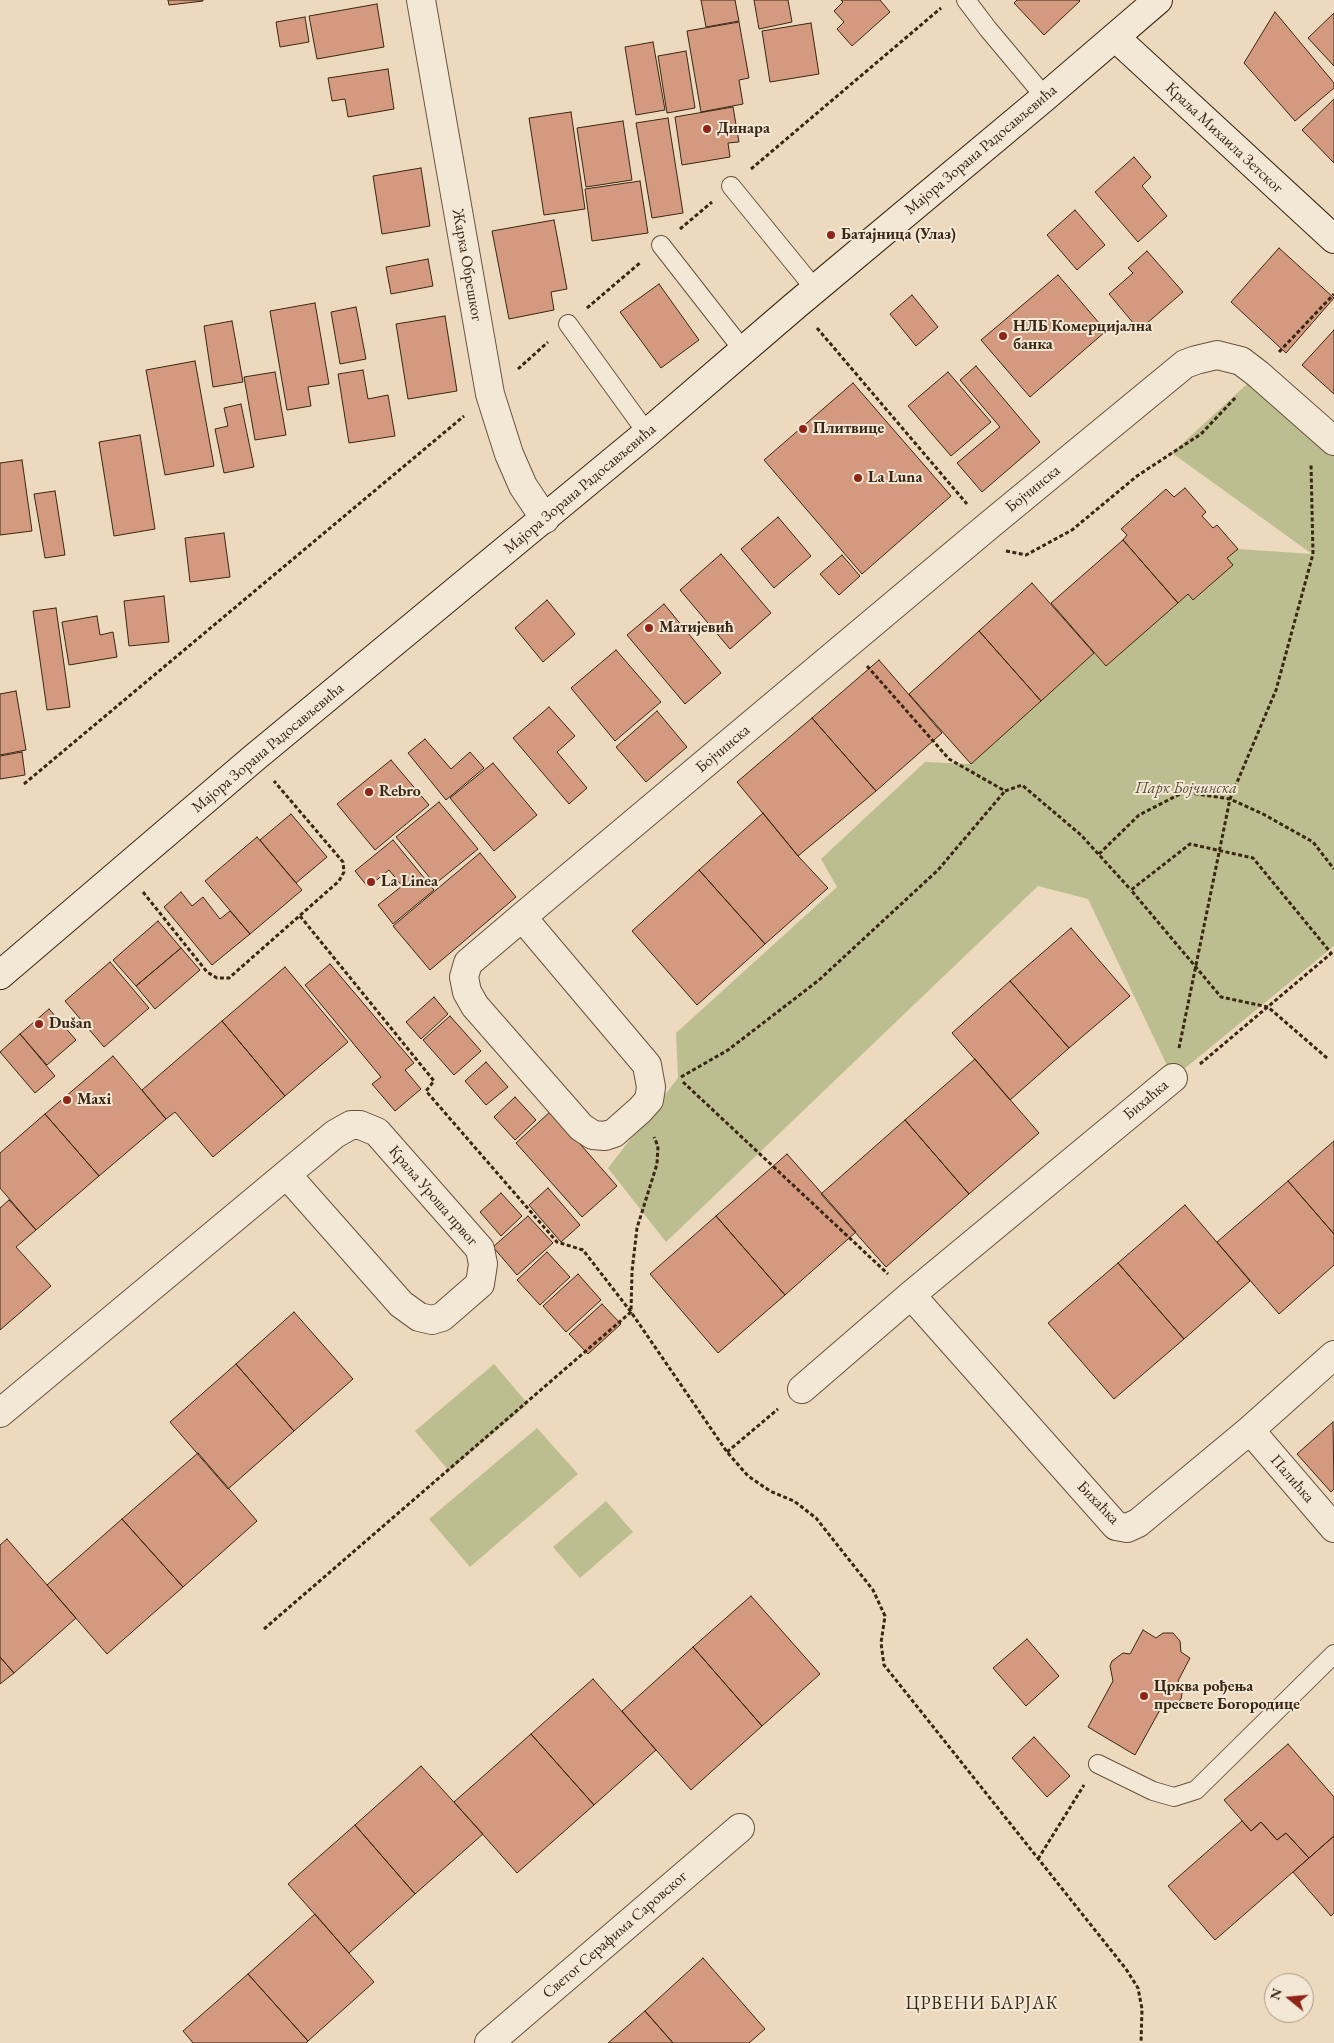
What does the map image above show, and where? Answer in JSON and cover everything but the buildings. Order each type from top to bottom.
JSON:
[{"type":"street","name":"Жарка Обрешког","points":[[421,0],[490,394],[509,454],[524,486],[545,519]]},
{"type":"street","name":"Мајора Зорана Радосављевића","points":[[0,975],[254,758],[545,519],[1158,0]]},
{"type":"street","name":"Краља Михаила Зетског","points":[[1115,37],[1334,239]]},
{"type":"street","name":"Бојчинска","points":[[640,1110],[614,1133],[604,1136],[593,1135],[581,1127],[475,1006],[467,992],[464,977],[468,964],[987,527],[1186,364],[1206,357],[1227,356],[1241,361],[1334,441]]},
{"type":"street","points":[[522,917],[646,1065],[651,1087],[649,1100],[640,1110]]},
{"type":"street","name":"Бихаћка","points":[[802,1389],[911,1295],[1173,1078]]},
{"type":"street","name":"Краља Уроша првог","points":[[0,1413],[342,1129],[351,1125],[360,1125],[377,1132],[480,1249],[483,1264],[480,1284],[442,1317],[432,1320],[419,1317],[401,1304],[287,1175]]},
{"type":"street","name":"Бихаћка","points":[[911,1295],[1116,1526],[1126,1528],[1138,1523],[1250,1430],[1334,1355]]},
{"type":"street","name":"Палићка","points":[[1250,1430],[1334,1528]]},
{"type":"street","name":"Светог Серафима Саровског","points":[[489,2043],[740,1828]]},
{"type":"lane","points":[[966,0],[1045,97]]},
{"type":"lane","points":[[731,186],[806,297]]},
{"type":"lane","points":[[661,245],[743,350]]},
{"type":"lane","points":[[568,324],[647,433]]},
{"type":"lane","points":[[1098,1764],[1153,1791],[1174,1797],[1196,1790],[1334,1654]]},
{"type":"path","points":[[1004,550],[1026,555],[1072,530],[1138,476],[1201,434],[1334,294]]},
{"type":"path","points":[[806,297],[987,527]]},
{"type":"path","points":[[24,784],[490,394]]},
{"type":"path","points":[[1173,1078],[1230,800],[1276,690],[1313,554],[1311,420]]},
{"type":"path","points":[[866,665],[949,759],[1005,791]]},
{"type":"path","points":[[124,869],[208,972],[217,978],[229,978],[339,881],[344,872],[343,862],[254,758]]},
{"type":"path","points":[[911,1295],[678,1078],[728,1050],[818,980],[938,870],[1005,791],[1022,785],[1081,834],[1221,997],[1268,1007],[1327,1058]]},
{"type":"path","points":[[1099,854],[1139,815],[1184,792],[1230,800],[1263,814],[1312,842],[1334,870]]},
{"type":"path","points":[[1131,890],[1190,844],[1253,858],[1333,952],[1192,1071],[1173,1078]]},
{"type":"path","points":[[300,916],[434,1082],[426,1091],[557,1242],[583,1250],[631,1312],[727,1452],[748,1476],[770,1491],[794,1501],[816,1518],[873,1590],[886,1616],[882,1643],[884,1665],[1126,1969],[1138,1988],[1142,2009],[1141,2043]]},
{"type":"path","points":[[264,1629],[631,1312],[632,1271],[637,1228],[655,1172],[658,1146],[640,1110]]},
{"type":"path","points":[[727,1452],[802,1389]]},
{"type":"path","points":[[1038,1859],[1098,1764]]},
{"type":"green space","name":"Парк Бојчинска","points":[[1258,374],[1334,448],[1334,946],[1173,1078],[1088,899],[1038,886],[666,1242],[608,1168],[678,1078],[676,1033],[837,887],[821,859],[925,762],[971,764],[1094,653],[1106,666],[1188,594],[1193,600],[1233,565],[1227,558],[1238,549],[1312,554],[1172,453]]},
{"type":"green space","points":[[494,1364],[528,1404],[449,1471],[415,1431]]},
{"type":"green space","points":[[537,1428],[578,1474],[470,1567],[429,1519]]},
{"type":"green space","points":[[606,1501],[633,1532],[580,1578],[553,1547]]},
{"type":"place","name":"Динара","points":[[707,129]]},
{"type":"place","name":"Батајница (Улаз)","points":[[831,235]]},
{"type":"place","name":"НЛБ Комерцијална банка","points":[[1003,336]]},
{"type":"place","name":"Плитвице","points":[[803,429]]},
{"type":"place","name":"La Luna","points":[[858,478]]},
{"type":"place","name":"Матијевић","points":[[649,628]]},
{"type":"place","name":"Rebro","points":[[369,792]]},
{"type":"place","name":"La Linea","points":[[371,882]]},
{"type":"place","name":"Dušan","points":[[39,1024]]},
{"type":"place","name":"Maxi","points":[[67,1100]]},
{"type":"place","name":"Црква рођења пресвете Богородице","points":[[1144,1696]]},
{"type":"district","name":"ЦРВЕНИ БАРЈАК","points":[[982,2004]]}]
